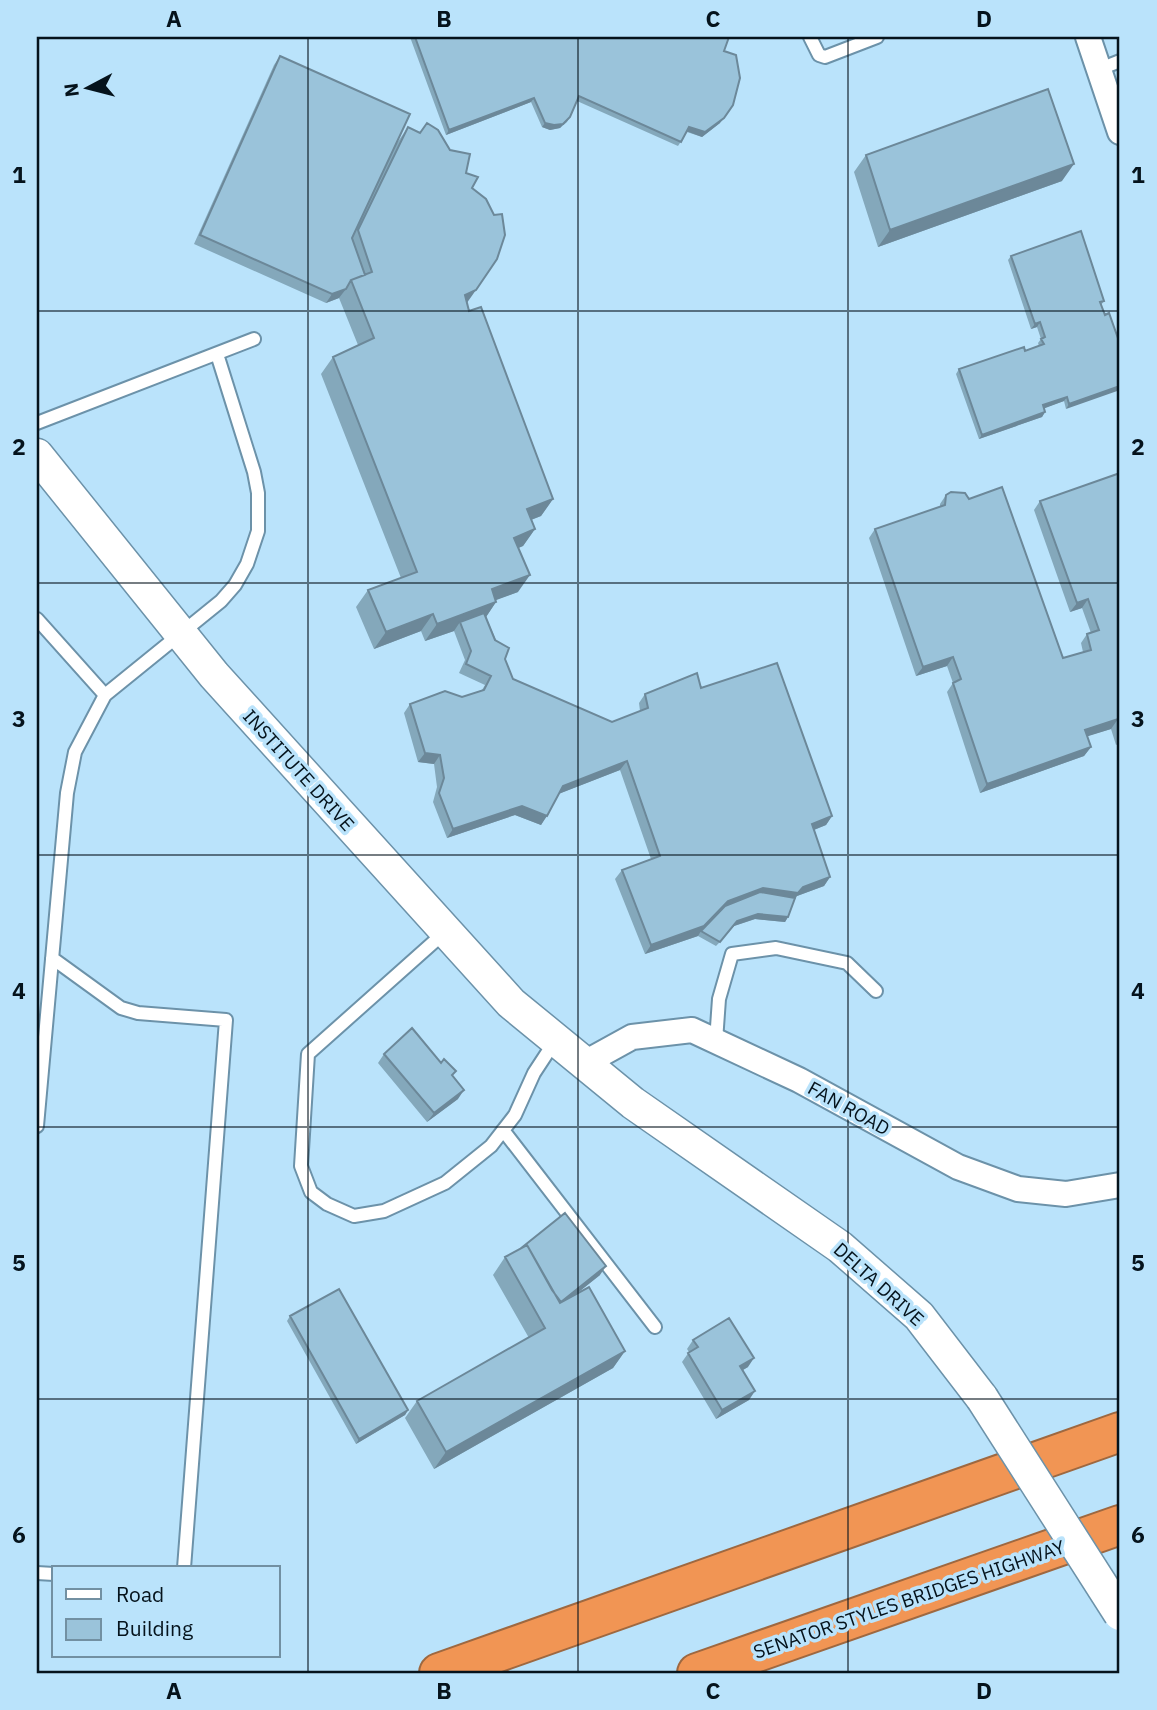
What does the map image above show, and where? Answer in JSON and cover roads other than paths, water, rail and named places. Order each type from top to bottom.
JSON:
[{"type":"highway","points":[[439,1673],[1120,1432]]},
{"type":"highway","name":"SENATOR STYLES BRIDGES HIGHWAY","points":[[697,1673],[1120,1525]]},
{"type":"street","points":[[1088,37],[1110,65],[1120,132]]},
{"type":"street","name":"INSTITUTE DRIVE","points":[[37,455],[249,715],[511,1003],[583,1064]]},
{"type":"street","name":"FAN ROAD","points":[[583,1064],[632,1037],[692,1030],[799,1080],[958,1167],[1018,1189],[1066,1194],[1120,1185]]},
{"type":"street","name":"DELTA DRIVE","points":[[583,1064],[633,1103],[840,1247],[919,1316],[982,1398],[1120,1614]]},
{"type":"lane","points":[[810,37],[819,55],[825,57],[877,37]]},
{"type":"lane","points":[[37,423],[254,339]]},
{"type":"lane","points":[[37,1126],[66,793],[73,762],[86,728],[105,695],[212,609],[235,585],[247,564],[258,531],[260,512],[254,472],[217,354]]},
{"type":"lane","points":[[37,619],[105,695]]},
{"type":"lane","points":[[445,932],[308,1054],[301,1166],[311,1192],[327,1204],[354,1216],[384,1211],[445,1183],[491,1146],[515,1115],[534,1073],[556,1040]]},
{"type":"lane","points":[[716,1041],[719,999],[732,954],[776,948],[847,963],[876,991]]},
{"type":"lane","points":[[52,958],[121,1008],[138,1013],[226,1020],[184,1566]]},
{"type":"lane","points":[[503,1130],[656,1327]]}]
